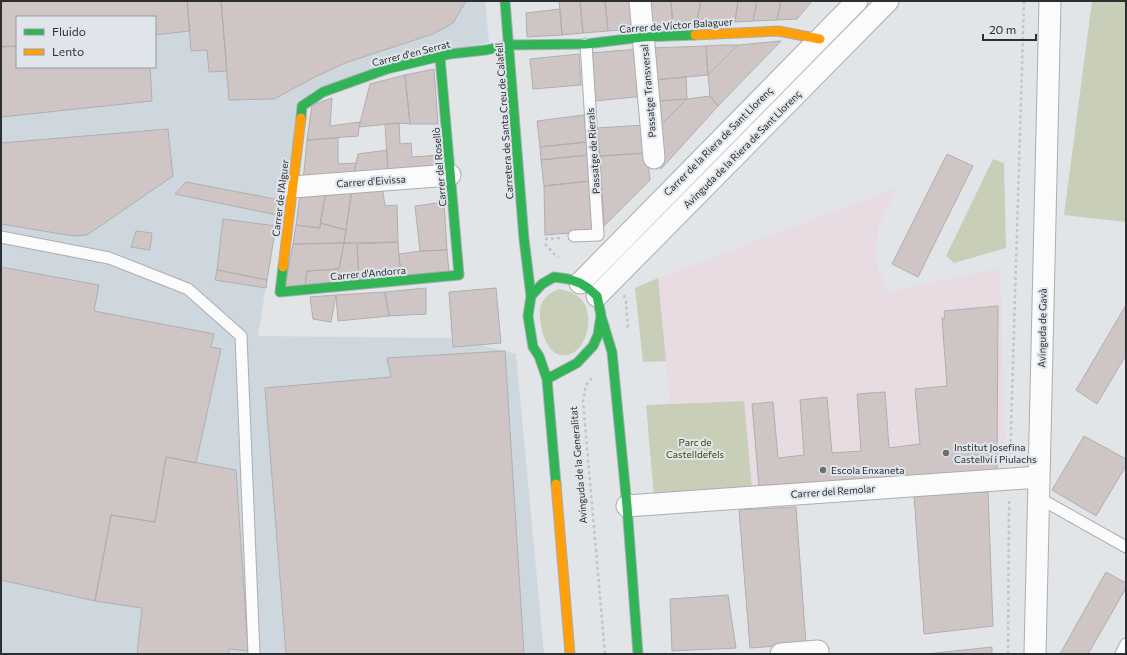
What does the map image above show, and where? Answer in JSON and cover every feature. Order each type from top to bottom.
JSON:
[{"type":"street","name":"Carretera de Santa Creu de Calafell","points":[[505,1],[524,239],[531,296]]},
{"type":"street","name":"Passatge Transversal","points":[[640,1],[654,158]]},
{"type":"street","name":"Carrer de la Riera de Sant Llorenç","points":[[580,283],[608,252],[857,1]]},
{"type":"street","name":"Avinguda de la Riera de Sant Llorenç","points":[[599,306],[888,1]]},
{"type":"street","name":"Avinguda de Gavà","points":[[1035,654],[1050,1]]},
{"type":"street","name":"Carrer de Víctor Balaguer","points":[[509,45],[586,44],[643,36],[778,31],[820,39]]},
{"type":"street","name":"Carrer d'en Serrat","points":[[302,106],[323,92],[387,69],[440,57],[509,45]]},
{"type":"street","name":"Carrer del Rosellò","points":[[440,57],[459,275]]},
{"type":"street","name":"Carrer de l'Alguer","points":[[280,292],[302,106]]},
{"type":"street","name":"Carrer d'Eivissa","points":[[292,187],[450,175]]},
{"type":"street","name":"Carretera de Santa Creu de Calafell","points":[[524,239],[535,256]]},
{"type":"street","points":[[570,654],[547,379],[539,356],[533,347],[528,316],[531,296],[552,274],[580,283],[588,288],[599,306],[612,352],[627,506],[638,654]]},
{"type":"street","name":"Carrer d'Andorra","points":[[280,292],[459,275]]},
{"type":"street","points":[[547,379],[577,363],[593,346],[598,335],[599,306]]},
{"type":"street","points":[[539,356],[552,365],[567,368]]},
{"type":"street","name":"Carrer del Remolar","points":[[627,506],[1039,477]]},
{"type":"street","points":[[781,654],[818,651],[818,654]]},
{"type":"lane","name":"Passatge de Rierals","points":[[574,236],[598,235],[586,44]]},
{"type":"lane","points":[[1,237],[109,258],[188,289],[241,336],[254,654]]},
{"type":"lane","points":[[1039,498],[1126,547]]},
{"type":"lane","points":[[1121,654],[1126,644]]},
{"type":"path","points":[[1008,654],[1010,479],[1024,1]]},
{"type":"path","name":"Avinguda de la Generalitat","points":[[605,654],[583,400],[586,385],[628,334],[626,302],[622,290]]},
{"type":"shaded area","points":[[1,1],[485,1],[489,42],[311,92],[280,200],[258,336],[454,338],[516,354],[544,654],[1,654]]},
{"type":"shaded area","points":[[897,188],[879,226],[875,260],[887,292],[1000,268],[1006,470],[752,488],[744,401],[670,403],[658,278]]},
{"type":"green space","points":[[1092,1],[1126,1],[1126,222],[1064,215]]},
{"type":"green space","points":[[993,159],[1004,163],[1006,248],[954,263],[946,256]]},
{"type":"green space","points":[[658,278],[666,361],[643,362],[635,288]]},
{"type":"green space","points":[[559,289],[568,291],[579,297],[586,306],[588,316],[588,326],[582,344],[576,351],[569,355],[554,353],[546,341],[541,326],[541,305],[548,295]]},
{"type":"green space","name":"Parc de Castelldefels","points":[[744,401],[752,488],[654,496],[646,405]]},
{"type":"building","points":[[1,1],[187,1],[190,31],[156,35],[156,16],[16,16],[16,46],[1,47]]},
{"type":"building","points":[[187,1],[221,1],[227,71],[209,72],[207,50],[191,51]]},
{"type":"building","points":[[221,1],[466,1],[453,23],[433,34],[345,63],[274,99],[229,100]]},
{"type":"building","points":[[559,1],[580,1],[583,33],[562,35]]},
{"type":"building","points":[[580,1],[605,1],[608,31],[583,33]]},
{"type":"building","points":[[605,1],[631,1],[634,29],[608,31]]},
{"type":"building","points":[[645,1],[671,1],[673,27],[646,28]]},
{"type":"building","points":[[671,1],[701,1],[696,25],[673,27]]},
{"type":"building","points":[[701,1],[738,1],[735,22],[696,25]]},
{"type":"building","points":[[738,1],[757,1],[753,21],[735,22]]},
{"type":"building","points":[[757,1],[781,1],[777,20],[753,21]]},
{"type":"building","points":[[781,1],[812,1],[797,19],[777,20]]},
{"type":"building","points":[[560,9],[562,35],[527,37],[526,13]]},
{"type":"building","points":[[781,41],[718,106],[710,96],[708,75],[738,45]]},
{"type":"building","points":[[738,45],[708,75],[706,46]]},
{"type":"building","points":[[16,46],[16,68],[150,68],[152,101],[1,117],[1,47]]},
{"type":"building","points":[[706,46],[708,75],[654,80],[651,48]]},
{"type":"building","points":[[639,49],[645,96],[595,101],[590,53]]},
{"type":"building","points":[[579,54],[581,85],[533,89],[530,59]]},
{"type":"building","points":[[434,69],[438,124],[410,124],[405,75]]},
{"type":"building","points":[[405,75],[410,124],[399,123],[359,127],[370,84]]},
{"type":"building","points":[[686,77],[687,99],[658,101],[654,80]]},
{"type":"building","points":[[710,96],[718,106],[661,169],[657,129],[687,99]]},
{"type":"building","points":[[332,98],[330,126],[360,122],[358,136],[307,140],[312,105]]},
{"type":"building","points":[[687,99],[657,129],[658,101]]},
{"type":"building","points":[[584,115],[587,142],[540,147],[537,121]]},
{"type":"building","points":[[399,123],[400,144],[411,143],[412,157],[439,155],[440,169],[388,172],[385,124]]},
{"type":"building","points":[[645,125],[647,153],[600,156],[597,128]]},
{"type":"building","points":[[168,129],[173,176],[87,235],[73,236],[1,224],[1,143]]},
{"type":"building","points":[[338,138],[338,164],[356,163],[353,176],[303,181],[307,140]]},
{"type":"building","points":[[587,142],[588,155],[541,160],[540,147]]},
{"type":"building","points":[[387,150],[388,172],[353,176],[358,154]]},
{"type":"building","points":[[647,153],[650,180],[604,226],[600,156]]},
{"type":"building","points":[[947,154],[973,166],[918,277],[892,264]]},
{"type":"building","points":[[588,155],[590,181],[544,186],[541,160]]},
{"type":"building","points":[[590,181],[595,231],[545,235],[544,186]]},
{"type":"building","points":[[186,182],[280,200],[277,215],[175,194]]},
{"type":"building","points":[[382,186],[385,206],[397,205],[398,242],[344,243],[352,189]]},
{"type":"building","points":[[352,189],[346,230],[320,223],[326,191]]},
{"type":"building","points":[[326,191],[320,228],[296,225],[300,194]]},
{"type":"building","points":[[444,202],[447,250],[420,251],[415,206]]},
{"type":"building","points":[[223,219],[276,226],[267,280],[217,270]]},
{"type":"building","points":[[320,223],[346,230],[344,243],[293,244],[296,225],[320,228]]},
{"type":"building","points":[[136,231],[152,233],[150,250],[131,247]]},
{"type":"building","points":[[398,242],[401,278],[359,280],[357,244]]},
{"type":"building","points":[[344,243],[357,244],[359,280],[305,286],[307,271],[339,269]]},
{"type":"building","points":[[344,243],[339,269],[307,271],[305,286],[285,287],[293,244]]},
{"type":"building","points":[[447,250],[449,273],[401,278],[399,254],[420,251]]},
{"type":"building","points":[[1,267],[99,285],[94,311],[214,334],[211,347],[221,349],[196,463],[166,457],[155,522],[111,515],[95,601],[1,580]]},
{"type":"building","points":[[217,270],[267,280],[266,288],[215,280]]},
{"type":"building","points":[[426,288],[426,314],[389,316],[385,292]]},
{"type":"building","points":[[496,288],[501,343],[453,347],[449,292]]},
{"type":"building","points":[[385,292],[389,316],[338,321],[336,295]]},
{"type":"building","points":[[336,295],[331,322],[313,319],[310,297]]},
{"type":"building","points":[[1126,305],[1126,355],[1097,404],[1076,390]]},
{"type":"building","points":[[998,306],[997,470],[759,486],[752,404],[773,402],[778,458],[804,455],[800,400],[827,397],[832,453],[861,451],[857,394],[885,392],[889,448],[920,444],[915,389],[947,386],[942,318],[945,318],[944,311]]},
{"type":"building","points":[[505,351],[524,654],[286,654],[265,388],[391,377],[387,358]]},
{"type":"building","points":[[1084,436],[1126,459],[1126,466],[1096,516],[1052,490]]},
{"type":"building","points":[[166,457],[236,470],[248,651],[229,649],[228,654],[137,654],[142,608],[95,601],[111,515],[155,522]]},
{"type":"building","points":[[988,492],[993,626],[924,634],[914,495]]},
{"type":"building","points":[[796,507],[806,644],[750,648],[739,510]]},
{"type":"building","points":[[1106,572],[1126,583],[1126,588],[1088,654],[1060,654]]},
{"type":"building","points":[[728,595],[736,648],[672,651],[670,599]]},
{"type":"building","points":[[992,647],[992,654],[926,654]]},
{"type":"traffic: fast","points":[[505,1],[524,239],[531,296]]},
{"type":"traffic: fast","points":[[301,118],[302,106],[323,92],[387,69],[450,54],[486,50],[509,45],[586,44],[643,37],[695,35]]},
{"type":"traffic: fast","points":[[283,267],[280,292],[459,275],[440,57]]},
{"type":"traffic: fast","points":[[547,379],[577,363],[593,346],[598,335],[601,315],[597,296],[588,288],[580,283],[568,279],[554,277],[542,284],[531,296],[528,316],[533,347],[539,356],[547,379],[556,484]]},
{"type":"traffic: fast","points":[[601,316],[612,352],[627,506],[638,654]]},
{"type":"traffic: slow","points":[[695,35],[778,31],[820,39]]},
{"type":"traffic: slow","points":[[283,267],[301,118]]},
{"type":"traffic: slow","points":[[556,484],[570,654]]},
{"type":"place","name":"Institut Josefina Castellví i Piulachs","points":[[946,453]]},
{"type":"place","name":"Escola Enxaneta","points":[[823,470]]}]
